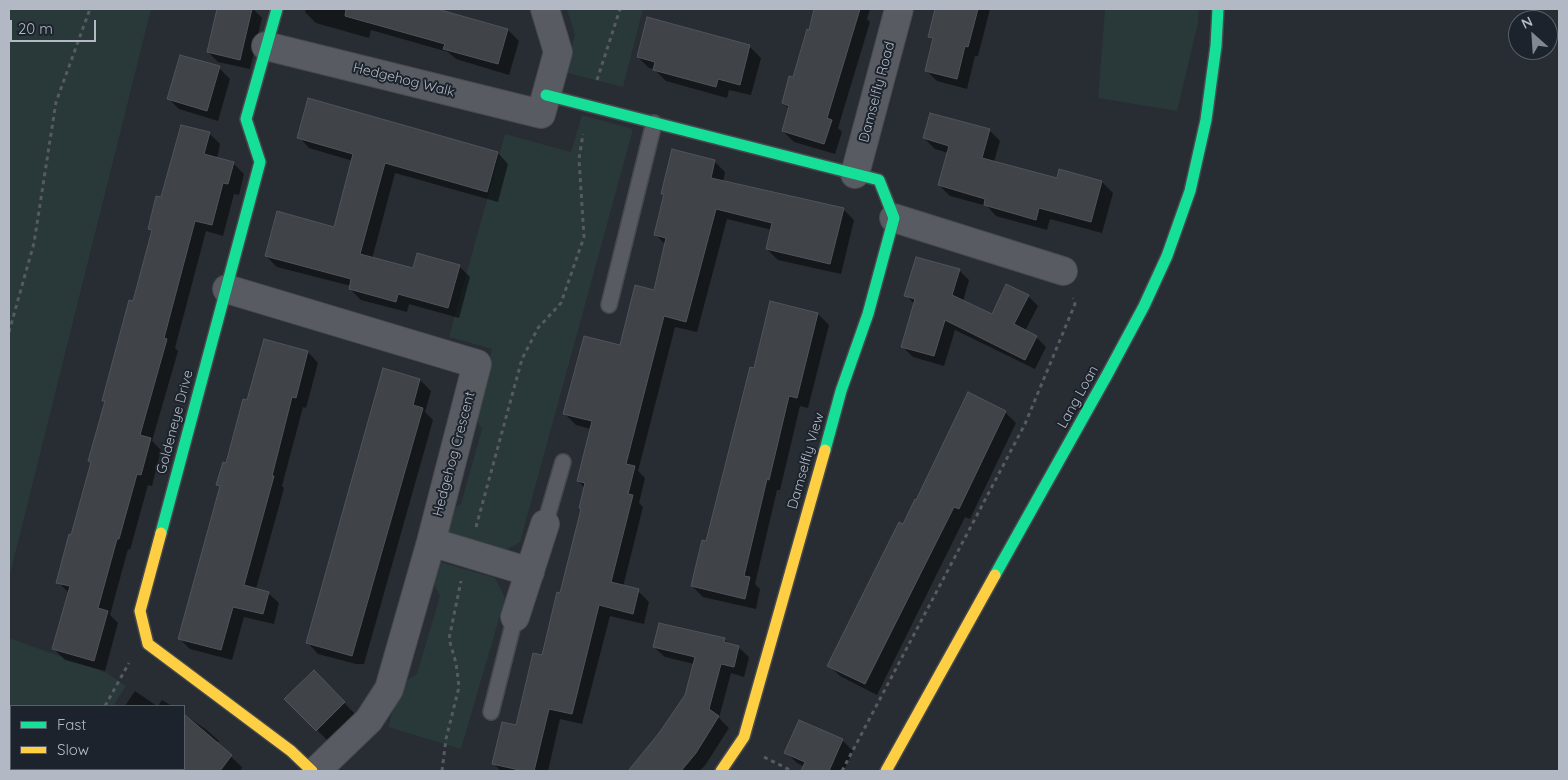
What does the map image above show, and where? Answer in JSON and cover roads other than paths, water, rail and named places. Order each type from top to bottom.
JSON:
[{"type":"street","name":"Goldeneye Drive","points":[[277,9],[246,119],[260,162],[140,612],[148,644],[291,751],[312,771]]},
{"type":"street","points":[[545,9],[558,52],[544,105],[588,106],[879,180],[894,218],[1062,271]]},
{"type":"street","name":"Damselfly Road","points":[[855,174],[899,9]]},
{"type":"street","name":"Lang Loan","points":[[886,771],[1107,375],[1144,306],[1167,256],[1190,190],[1206,120],[1216,46],[1218,9]]},
{"type":"street","name":"Hedgehog Walk","points":[[266,46],[544,105]]},
{"type":"street","name":"Damselfly View","points":[[722,771],[744,737],[841,391],[868,314],[894,218]]},
{"type":"street","name":"Hedgehog Crescent","points":[[227,289],[477,364],[431,542],[389,689],[369,720],[316,771]]},
{"type":"street","points":[[515,617],[545,524]]},
{"type":"street","points":[[431,542],[530,572]]},
{"type":"lane","points":[[609,305],[654,123]]},
{"type":"lane","points":[[545,524],[563,462]]},
{"type":"lane","points":[[490,712],[515,617]]}]
